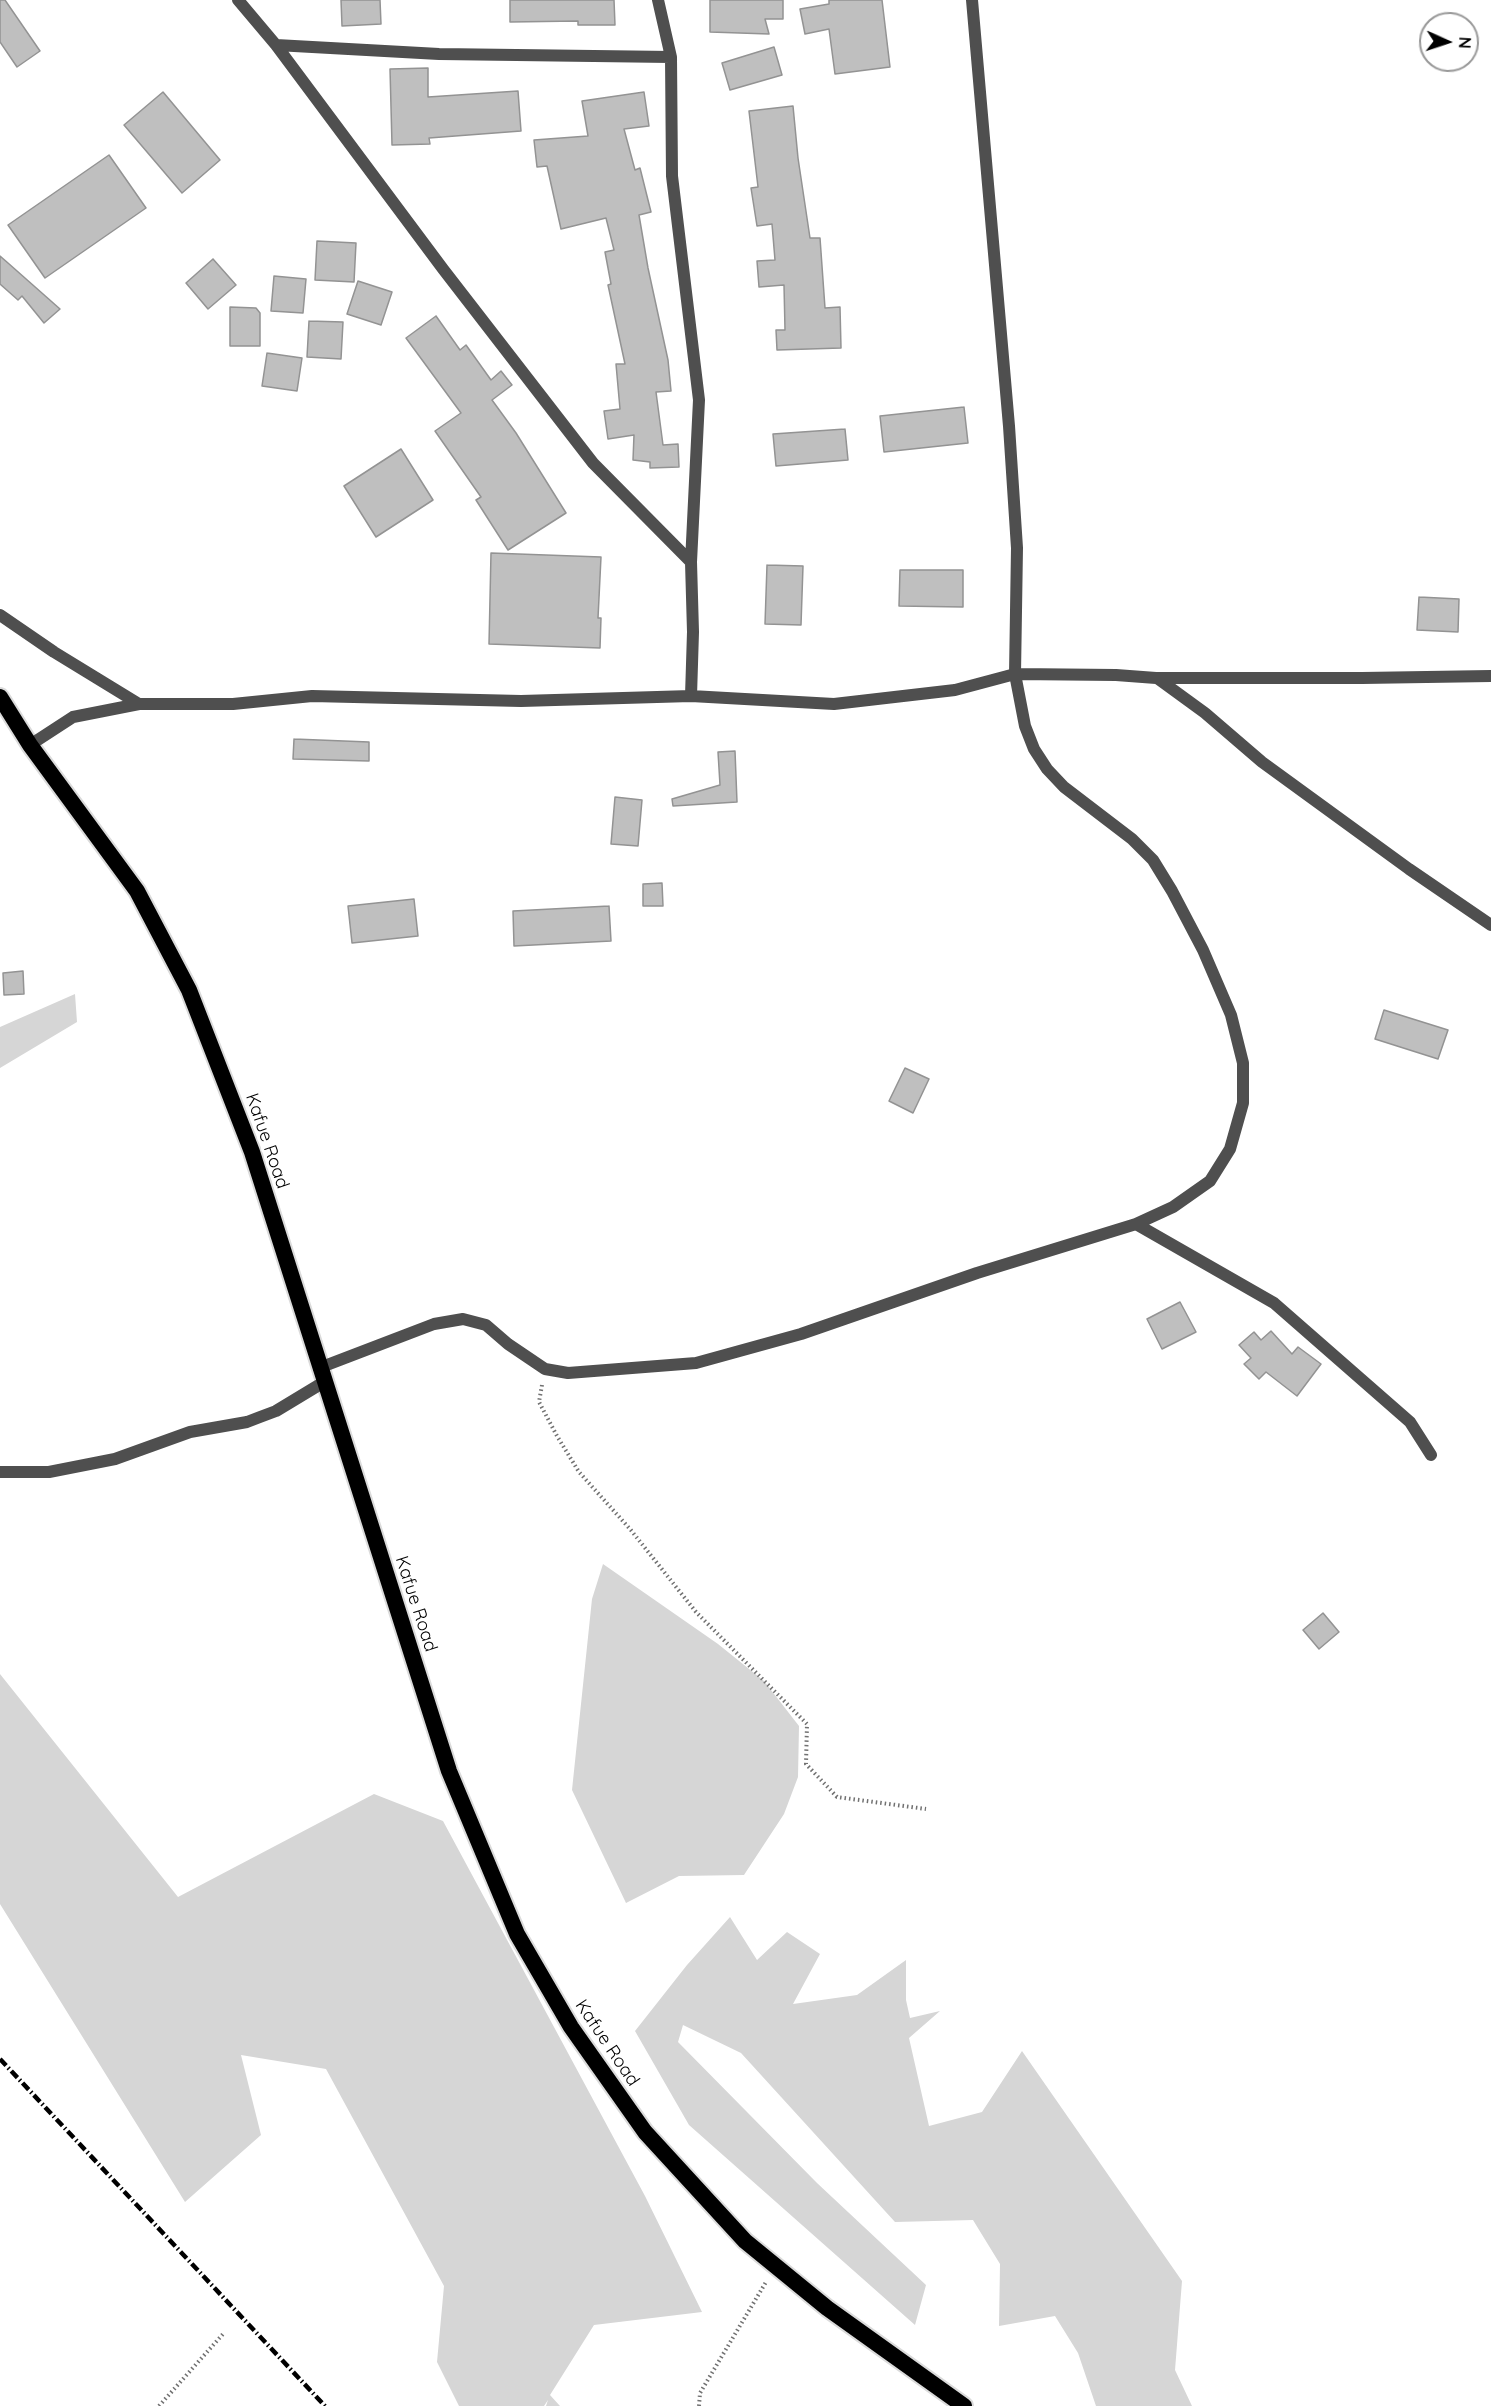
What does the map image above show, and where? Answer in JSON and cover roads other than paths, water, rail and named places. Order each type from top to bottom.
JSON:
[{"type":"highway","name":"Kafue Road","points":[[0,697],[30,745],[137,891],[189,990],[252,1152],[449,1771],[517,1935],[571,2027],[645,2132],[745,2241],[826,2308],[964,2406]]},
{"type":"street","points":[[238,0],[276,45],[436,260],[593,463],[692,562]]},
{"type":"street","points":[[658,0],[671,57],[672,176],[699,400],[692,562],[691,696]]},
{"type":"street","points":[[0,1472],[49,1472],[116,1459],[190,1432],[247,1422],[276,1411],[322,1375],[434,1324],[463,1319],[486,1325],[545,1370],[568,1373],[696,1363],[801,1334],[977,1273],[1136,1224],[1173,1207],[1210,1181],[1230,1149],[1243,1103],[1243,1064],[1231,1015],[1203,950],[1153,860],[1132,839],[1064,788],[1047,769],[1034,749],[1025,726],[1015,674],[1017,548],[1007,403],[972,0]]},
{"type":"street","points":[[276,45],[439,54],[671,57]]},
{"type":"street","points":[[0,615],[54,652],[139,704]]},
{"type":"street","points":[[30,745],[73,717],[139,704],[233,704],[312,696],[521,701],[691,696],[834,704],[955,690],[1015,674],[1116,675],[1156,678],[1491,676]]},
{"type":"street","points":[[1156,678],[1205,713],[1262,762],[1409,869],[1491,925]]},
{"type":"street","points":[[1136,1224],[1274,1303],[1410,1422],[1431,1455]]},
{"type":"railway","points":[[0,2059],[325,2406]]}]
